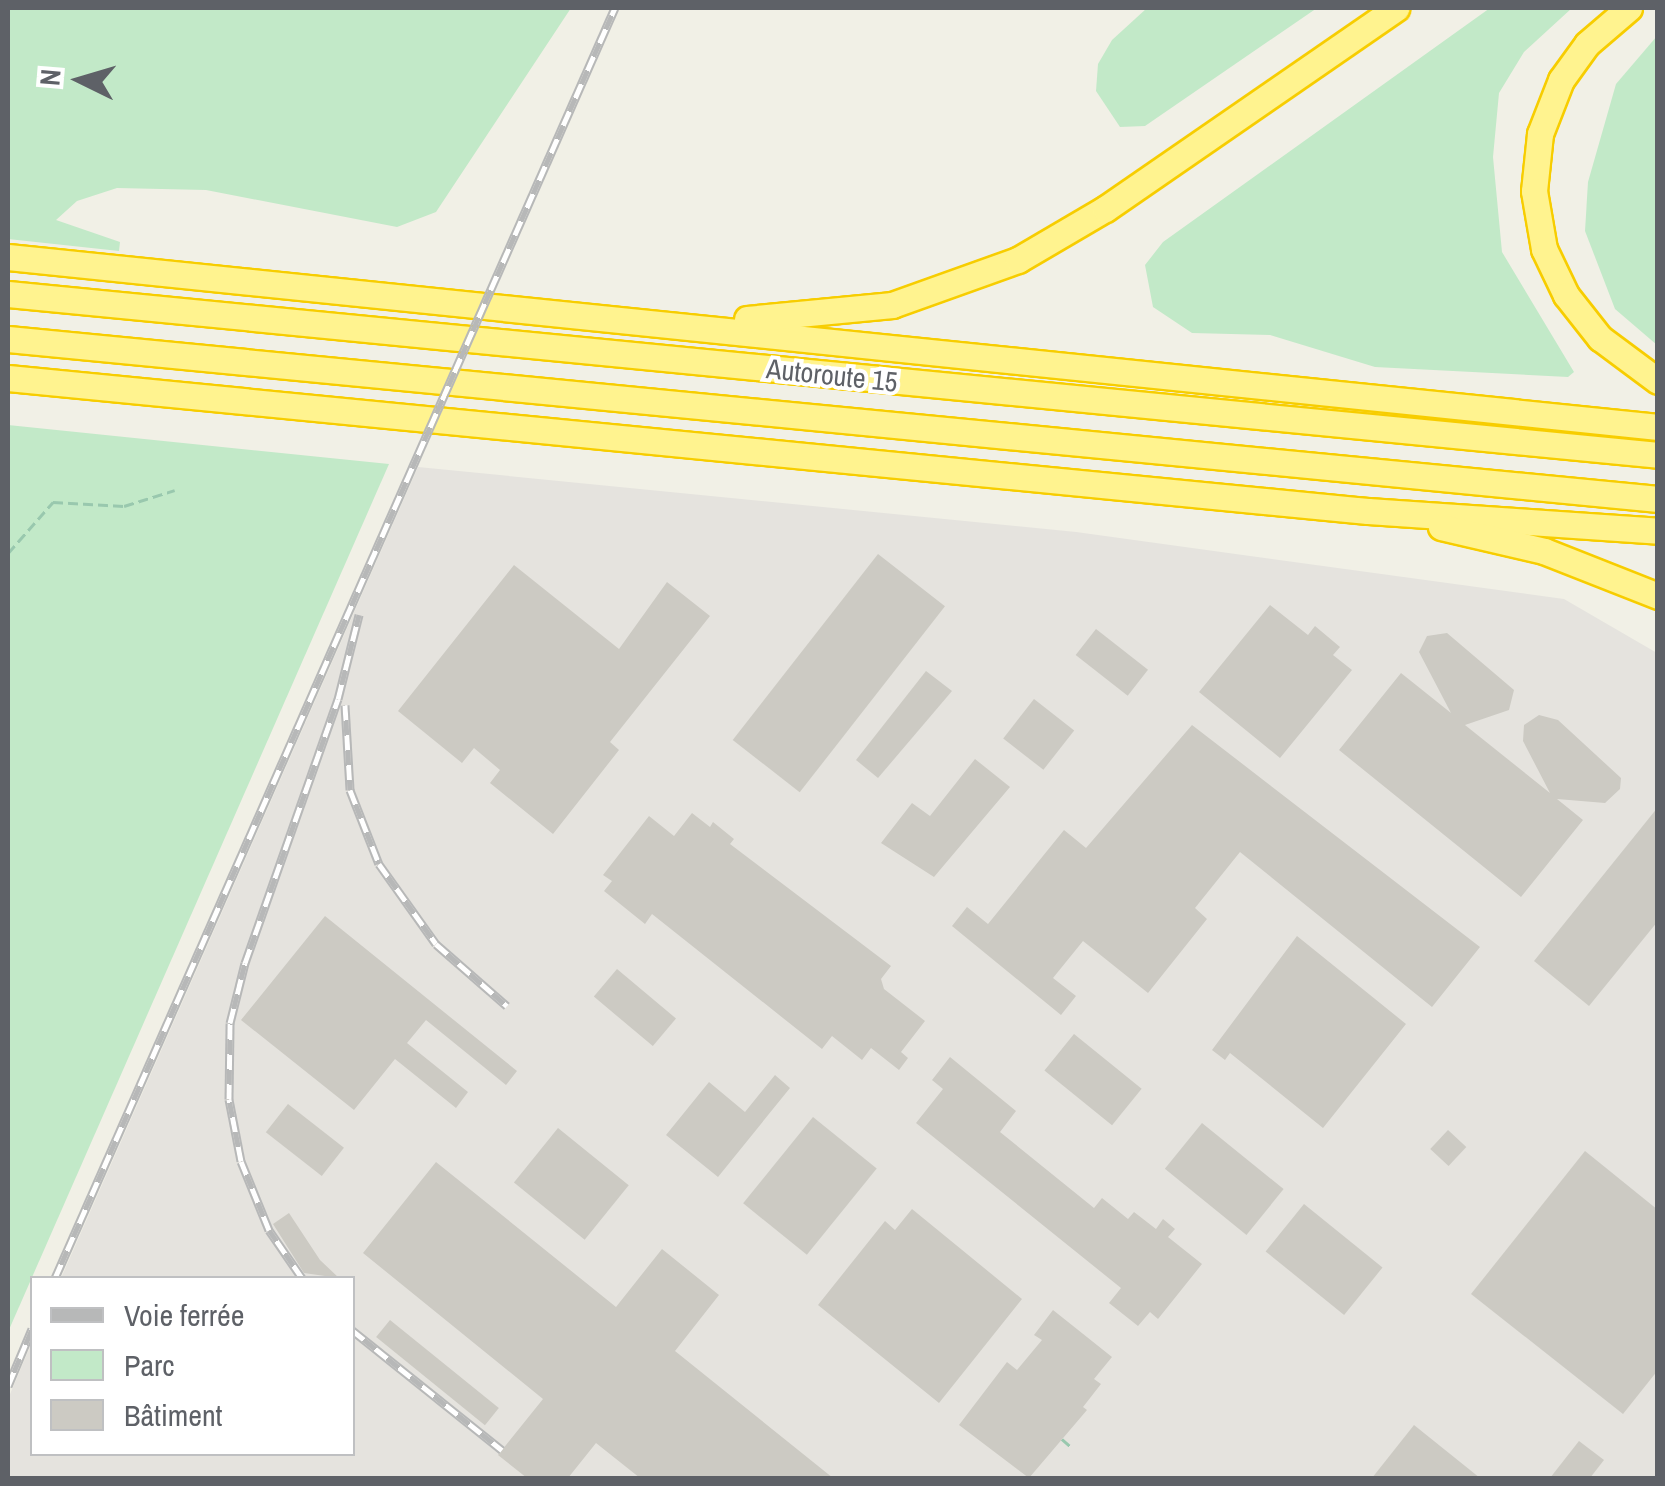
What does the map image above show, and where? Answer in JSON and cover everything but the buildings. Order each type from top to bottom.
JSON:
[{"type":"highway","points":[[680,322],[850,313],[915,300],[989,274],[1106,210],[1396,8]]},
{"type":"highway","points":[[1629,8],[1587,44],[1561,80],[1540,134],[1534,191],[1544,249],[1566,295],[1600,338],[1658,381]]},
{"type":"highway","points":[[8,257],[680,322],[1658,427]]},
{"type":"highway","name":"Autoroute 15","points":[[8,294],[1658,455]]},
{"type":"highway","name":"Autoroute 15","points":[[8,338],[1658,499]]},
{"type":"highway","points":[[8,378],[1368,510],[1658,531]]},
{"type":"highway","points":[[1368,510],[1544,551],[1658,596]]},
{"type":"path","points":[[8,552],[53,502],[124,506],[176,490]]},
{"type":"path","points":[[1062,1440],[1070,1446]]},
{"type":"shaded area","points":[[418,467],[1076,532],[1564,599],[1657,653],[1657,1478],[8,1478],[8,1399],[30,1347],[30,1456],[355,1456],[355,1276],[62,1276]]},
{"type":"green space","points":[[8,8],[571,8],[436,212],[397,227],[206,190],[117,188],[77,201],[56,220],[120,242],[119,251],[8,239]]},
{"type":"green space","points":[[1147,8],[1317,8],[1145,126],[1120,127],[1096,91],[1098,64],[1112,40]]},
{"type":"green space","points":[[1490,8],[1572,8],[1524,52],[1499,93],[1493,157],[1502,252],[1574,372],[1568,377],[1375,367],[1270,335],[1192,333],[1153,307],[1145,265],[1163,242]]},
{"type":"green space","points":[[1657,36],[1657,345],[1615,309],[1585,231],[1588,182],[1616,84]]},
{"type":"green space","points":[[8,425],[389,464],[30,1276],[8,1332]]},
{"type":"railway","points":[[56,1276],[615,8]]},
{"type":"railway","points":[[301,1276],[269,1230],[241,1161],[229,1099],[230,1023],[245,963],[338,699],[359,615]]},
{"type":"railway","points":[[345,705],[350,790],[379,864],[436,944],[507,1006]]},
{"type":"railway","points":[[355,1332],[502,1450]]},
{"type":"railway","points":[[8,1386],[30,1334]]}]
